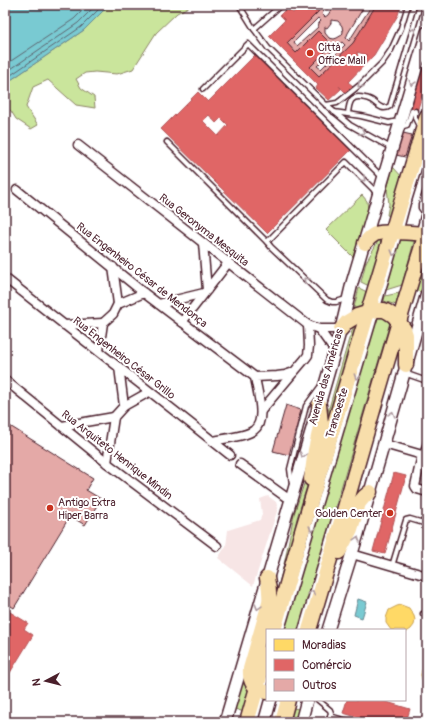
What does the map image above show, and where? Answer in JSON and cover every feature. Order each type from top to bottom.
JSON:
[{"type":"highway","name":"Avenida das Américas","points":[[274,629],[300,538],[373,311],[425,136],[416,113]]},
{"type":"highway","points":[[309,629],[390,352],[396,318],[423,234],[396,232],[378,233],[374,234],[365,243]]},
{"type":"highway","points":[[341,329],[352,319],[373,311],[384,310],[396,318],[406,335],[405,369]]},
{"type":"highway","points":[[300,538],[300,519],[311,479],[321,423],[318,405]]},
{"type":"highway","points":[[328,568],[334,564],[351,529],[359,503],[370,492]]},
{"type":"highway","points":[[264,687],[252,682],[250,669],[270,595],[267,578]]},
{"type":"highway","points":[[247,722],[264,687],[266,664]]},
{"type":"highway","points":[[282,722],[288,701]]},
{"type":"main road","name":"Avenida das Américas","points":[[225,722],[427,32]]},
{"type":"main road","points":[[328,629],[352,554],[427,293]]},
{"type":"main road","points":[[301,722],[307,701]]},
{"type":"street","name":"Rua Geronyma Mesquita","points":[[78,145],[308,325],[319,330],[341,329]]},
{"type":"street","name":"Rua Engenheiro César de Mendonça","points":[[17,190],[144,293],[254,377]]},
{"type":"street","points":[[203,243],[206,291]]},
{"type":"street","points":[[182,322],[228,263]]},
{"type":"street","points":[[64,325],[103,323],[113,314],[118,304],[112,267]]},
{"type":"street","name":"Rua Engenheiro César Grillo","points":[[5,278],[230,455]]},
{"type":"street","points":[[159,304],[206,291]]},
{"type":"street","points":[[118,304],[144,293]]},
{"type":"street","points":[[99,351],[103,323]]},
{"type":"street","points":[[261,411],[306,359],[309,346],[308,325]]},
{"type":"street","name":"Rua Geronyma Mesquita","points":[[319,330],[334,350]]},
{"type":"street","points":[[119,367],[124,406]]},
{"type":"street","points":[[212,441],[248,434],[254,431],[259,425],[261,411],[254,377],[285,375],[294,372]]},
{"type":"street","name":"Rua Arquiteto Henrique Mindin","points":[[5,380],[107,463],[218,546]]},
{"type":"street","points":[[107,463],[114,417],[124,406],[149,392]]},
{"type":"street","points":[[62,426],[114,417]]},
{"type":"street","points":[[384,444],[422,455],[415,484],[417,488],[427,492]]},
{"type":"street","points":[[240,464],[291,495]]},
{"type":"street","points":[[352,554],[427,576]]},
{"type":"lane","points":[[238,5],[268,48],[326,106],[357,129],[392,149]]},
{"type":"lane","points":[[254,29],[281,5]]},
{"type":"lane","points":[[326,106],[337,103],[341,100],[361,84],[382,63],[391,50],[401,28],[408,5]]},
{"type":"lane","points":[[348,114],[349,103],[354,98],[362,97],[372,100],[376,105],[385,108],[390,106],[420,5]]},
{"type":"lane","points":[[203,89],[248,44],[384,178]]},
{"type":"lane","points":[[421,50],[427,62],[425,67]]},
{"type":"lane","points":[[334,112],[407,125],[416,113]]},
{"type":"lane","points":[[396,232],[408,202],[425,149],[425,136]]},
{"type":"lane","points":[[168,142],[271,247],[328,300],[336,302],[349,298]]},
{"type":"lane","points":[[267,242],[346,162],[373,189],[378,197]]},
{"type":"lane","points":[[424,212],[421,205],[427,187]]},
{"type":"lane","points":[[423,234],[424,212],[427,200]]},
{"type":"lane","name":"Transoeste","points":[[282,629],[373,311]]},
{"type":"lane","points":[[405,369],[427,381]]},
{"type":"lane","points":[[291,495],[290,469],[306,406],[325,381]]},
{"type":"lane","points":[[422,455],[427,439]]},
{"type":"lane","points":[[301,629],[337,510]]},
{"type":"lane","points":[[392,566],[406,520],[410,519],[427,524]]},
{"type":"lane","points":[[255,722],[264,687]]},
{"type":"lane","points":[[274,722],[280,701]]},
{"type":"lane","points":[[319,701],[330,710],[328,722]]},
{"type":"lane","points":[[330,716],[350,722]]},
{"type":"shaded area","points":[[268,496],[276,502],[278,508],[253,586],[218,558],[226,546],[228,530],[260,520],[262,514],[260,499]]},
{"type":"green space","points":[[109,5],[192,5],[177,13],[156,33],[133,69],[117,74],[95,72],[85,73],[76,79],[81,88],[94,97],[95,108],[76,105],[48,80],[33,87],[26,107],[38,125],[31,129],[16,119],[11,111],[5,109],[5,84],[84,30]]},
{"type":"green space","points":[[393,167],[403,178],[392,217],[387,215],[389,204],[387,189]]},
{"type":"green space","points":[[362,195],[367,201],[368,210],[354,258],[326,230]]},
{"type":"green space","points":[[381,236],[386,237],[371,287],[361,282],[366,262]]},
{"type":"green space","points":[[401,237],[415,238],[402,285],[386,290]]},
{"type":"green space","points":[[427,254],[427,278],[423,292],[416,291]]},
{"type":"green space","points":[[359,288],[369,293],[365,307],[352,315]]},
{"type":"green space","points":[[399,293],[396,305],[384,301],[385,296]]},
{"type":"green space","points":[[379,315],[391,319],[299,629],[282,629],[376,317]]},
{"type":"green space","points":[[360,324],[316,472],[320,439],[349,339],[354,326]]},
{"type":"green space","points":[[311,463],[309,480],[297,518],[281,589],[267,629],[266,629],[266,639],[256,674],[254,666],[278,587],[294,514]]},
{"type":"green space","points":[[245,674],[251,688],[244,712],[235,709]]},
{"type":"green space","points":[[292,708],[299,709],[295,722],[288,722]]},
{"type":"water","points":[[5,5],[109,5],[84,30],[5,84]]},
{"type":"water","points":[[358,599],[367,602],[362,618],[354,615]]},
{"type":"building: Moradias","points":[[401,605],[409,608],[414,616],[414,625],[406,632],[406,629],[390,629],[386,623],[389,610]]},
{"type":"building: Moradias","points":[[427,664],[427,687],[423,682],[421,675],[422,670]]},
{"type":"building: Comércio","name":"Città Office Mall","points":[[300,5],[322,5],[318,12],[287,43],[296,53],[318,31],[332,45],[310,67],[319,76],[353,43],[376,5],[401,5],[398,15],[374,55],[348,82],[353,86],[346,93],[339,86],[341,89],[329,100],[316,88],[318,85],[269,36],[285,20],[280,15],[287,8],[293,13]],"holes":[[[357,52],[367,55],[359,63]]]},
{"type":"building: Comércio","name":"Città Office Mall","points":[[338,5],[361,5],[349,25],[332,14]]},
{"type":"building: Comércio","points":[[257,53],[352,149],[267,233],[161,129],[198,92],[208,102]],"holes":[[[209,115],[216,123],[221,118],[228,125],[218,136],[203,121]]]},
{"type":"building: Comércio","points":[[422,66],[427,68],[427,78],[417,112],[410,110]]},
{"type":"building: Comércio","name":"Golden Center","points":[[394,473],[406,476],[385,554],[373,551]]},
{"type":"building: Comércio","points":[[5,609],[28,623],[24,629],[33,635],[8,676],[5,675]]},
{"type":"building: Comércio","points":[[347,701],[383,701],[410,709],[406,722],[363,722],[364,719],[343,713]]},
{"type":"building: Outros","points":[[322,5],[327,5],[322,14],[325,17],[334,5],[365,5],[348,33],[346,38],[349,41],[372,5],[376,5],[353,43],[319,76],[310,67],[332,45],[318,31],[296,53],[287,43],[318,12]],"holes":[[[318,18],[321,21],[318,27],[297,46],[294,42]],[[331,20],[338,21],[342,26],[343,32],[342,35],[334,39],[329,38],[325,33],[325,27],[327,28],[331,23]],[[342,42],[345,45],[321,69],[317,66]]]},
{"type":"building: Outros","points":[[403,133],[412,135],[405,157],[396,155]]},
{"type":"building: Outros","points":[[286,405],[301,410],[289,455],[273,451]]},
{"type":"building: Outros","name":"Antigo Extra Hiper Barra","points":[[5,423],[93,478],[86,490],[101,499],[85,525],[70,516],[14,608],[5,602]]},
{"type":"place","name":"Città Office Mall","points":[[310,53]]},
{"type":"place","name":"Antigo Extra Hiper Barra","points":[[50,508]]},
{"type":"place","name":"Golden Center","points":[[390,513]]}]
